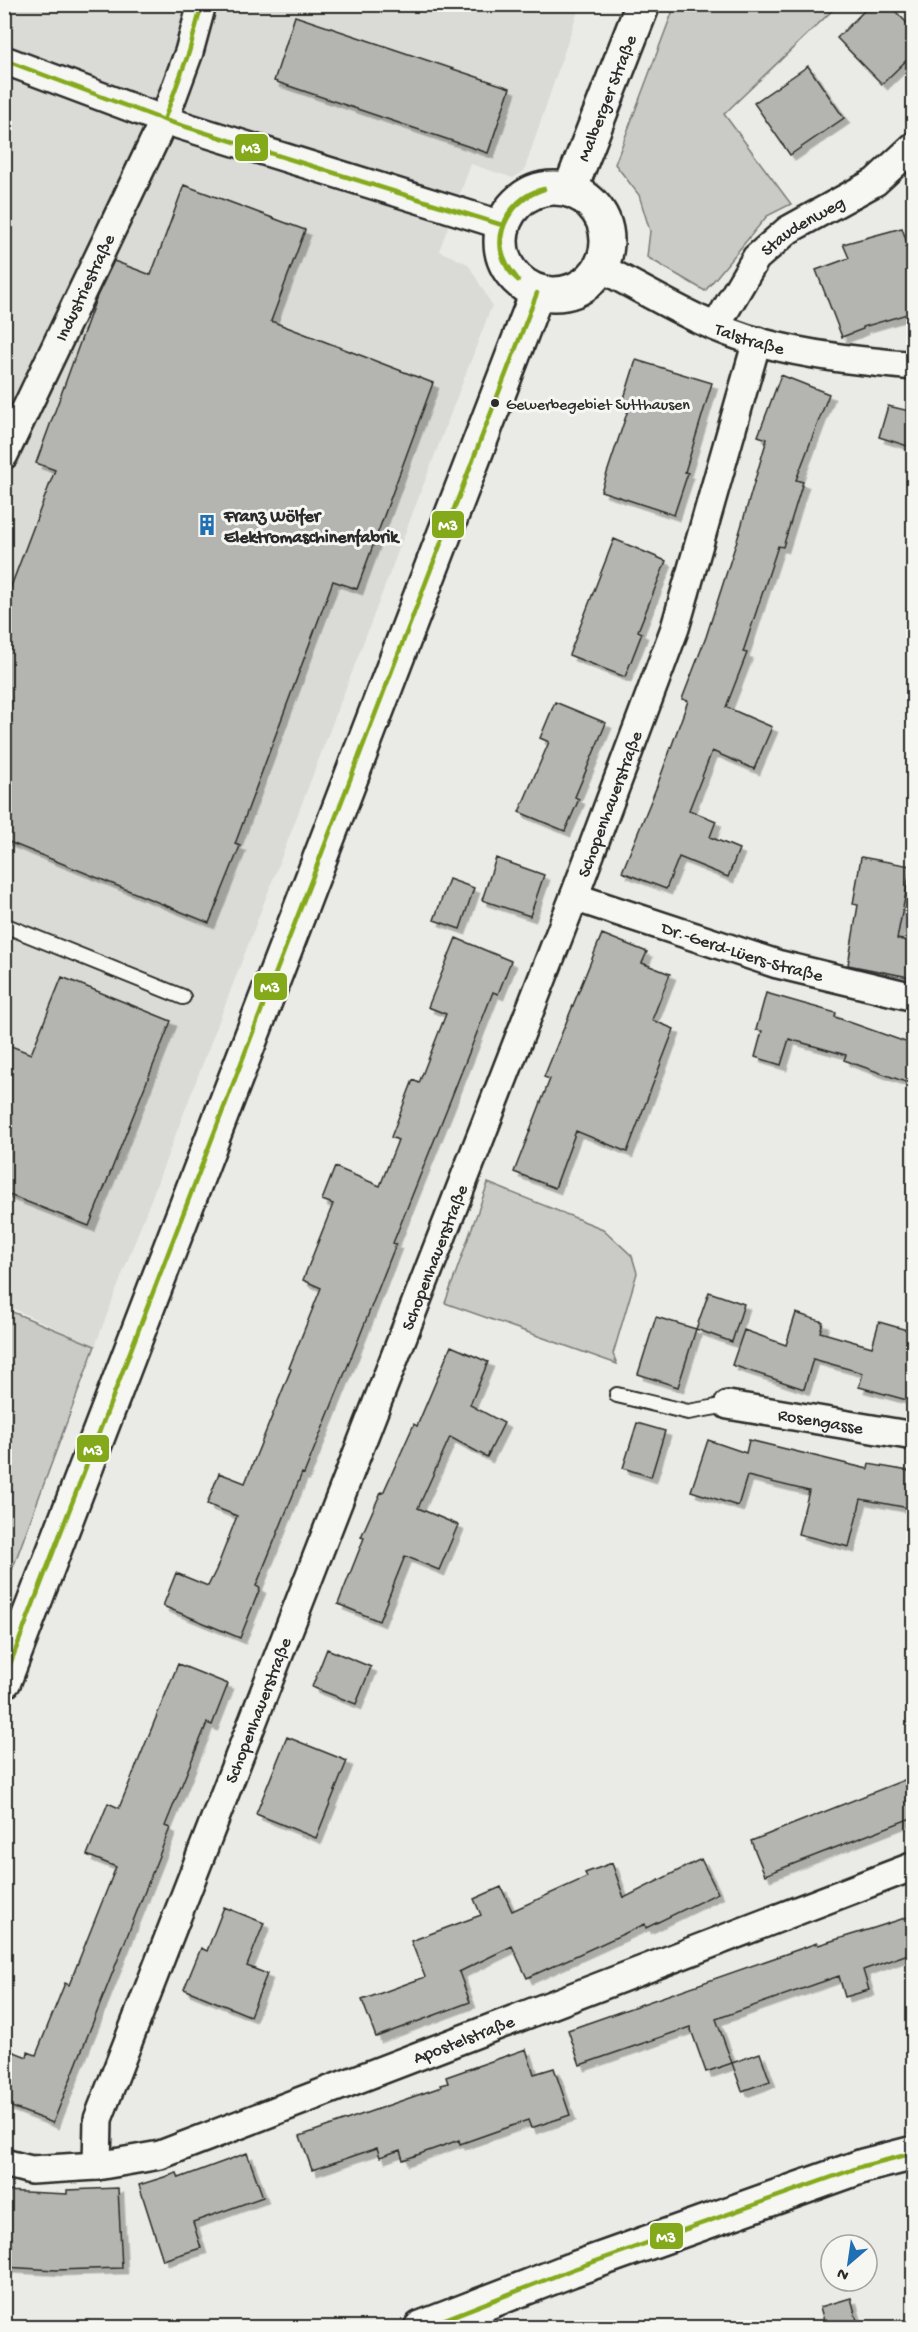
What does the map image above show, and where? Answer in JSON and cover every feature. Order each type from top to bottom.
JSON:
[{"type":"street","name":"Industriestraße","points":[[4,455],[11,429],[164,120],[189,52],[202,4]]},
{"type":"street","name":"Malberger Straße","points":[[570,190],[644,4]]},
{"type":"street","points":[[4,60],[164,120],[502,225]]},
{"type":"street","name":"Staudenweg","points":[[716,326],[756,258],[788,230],[875,182],[914,146]]},
{"type":"street","points":[[554,188],[570,190],[585,198],[596,208],[604,222],[608,237],[606,253],[601,268],[589,282],[574,292],[555,295],[537,293],[522,285],[510,273],[501,250],[502,225],[510,210],[522,198],[537,190],[554,188]]},
{"type":"street","name":"Talstraße","points":[[601,268],[667,303],[716,326],[758,342],[829,358],[914,366]]},
{"type":"street","points":[[7,1667],[537,293]]},
{"type":"street","name":"Schopenhauerstraße","points":[[97,2166],[98,2119],[574,897],[675,628],[758,342]]},
{"type":"street","name":"Dr.-Gerd-Lüers-Straße","points":[[574,897],[777,964],[914,997]]},
{"type":"street","name":"Rosengasse","points":[[728,1405],[914,1436]]},
{"type":"street","name":"Apostelstraße","points":[[4,2163],[31,2170],[97,2166],[160,2155],[914,1866]]},
{"type":"street","points":[[421,2328],[582,2266],[863,2166],[914,2153]]},
{"type":"lane","points":[[4,925],[183,997]]},
{"type":"lane","points":[[617,1395],[687,1412],[728,1405]]},
{"type":"shaded area","points":[[5,5],[580,5],[524,171],[513,178],[471,164],[439,251],[468,264],[492,305],[95,1346],[5,1305]]},
{"type":"shaded area","points":[[675,5],[838,5],[724,114],[791,204],[767,216],[705,291],[647,257],[650,231],[639,195],[615,164]]},
{"type":"shaded area","points":[[488,1183],[603,1229],[632,1256],[637,1273],[613,1354],[617,1364],[445,1303]]},
{"type":"shaded area","points":[[5,1309],[95,1346],[5,1589]]},
{"type":"building","points":[[871,4],[888,4],[914,30],[914,53],[882,84],[837,38]]},
{"type":"building","points":[[295,16],[510,88],[488,153],[274,81]]},
{"type":"building","points":[[808,66],[844,118],[790,155],[754,103]]},
{"type":"building","name":"Franz Wölfer Elektromaschinenfabrik","points":[[184,185],[305,230],[271,321],[433,383],[357,589],[333,581],[235,844],[240,846],[209,923],[4,840],[4,605],[55,470],[36,463],[97,296],[114,261],[151,275]]},
{"type":"building","points":[[902,228],[914,263],[914,312],[863,327],[863,329],[842,337],[816,270],[849,258],[843,244]]},
{"type":"building","points":[[636,360],[712,383],[685,472],[688,473],[674,515],[601,491],[628,410],[621,408]]},
{"type":"building","points":[[781,375],[829,394],[796,480],[803,482],[783,547],[778,546],[743,652],[747,653],[726,707],[772,727],[754,769],[712,751],[689,810],[716,821],[710,837],[739,849],[728,877],[679,857],[666,889],[622,872],[688,701],[682,699],[706,637],[739,534],[767,439],[758,436]]},
{"type":"building","points":[[888,406],[914,412],[914,448],[879,437]]},
{"type":"building","points":[[614,539],[666,561],[638,631],[642,633],[625,677],[569,655]]},
{"type":"building","points":[[555,702],[606,723],[575,797],[579,799],[565,831],[519,812],[549,742],[540,738]]},
{"type":"building","points":[[861,857],[911,866],[897,939],[914,942],[914,978],[848,965],[858,905],[853,904]]},
{"type":"building","points":[[496,858],[544,875],[530,916],[482,900]]},
{"type":"building","points":[[449,879],[474,888],[460,929],[434,920]]},
{"type":"building","points":[[602,934],[647,952],[642,963],[670,974],[652,1020],[674,1029],[627,1152],[576,1131],[555,1188],[514,1172],[550,1079],[544,1077]]},
{"type":"building","points":[[456,938],[511,961],[498,994],[493,992],[393,1243],[396,1244],[357,1343],[256,1586],[260,1588],[240,1638],[163,1606],[176,1573],[208,1586],[216,1570],[237,1516],[207,1504],[219,1473],[245,1483],[291,1369],[289,1368],[321,1288],[303,1280],[333,1204],[322,1200],[335,1167],[380,1186],[398,1140],[391,1137],[413,1080],[419,1083],[446,1014],[428,1007]]},
{"type":"building","points":[[62,977],[171,1021],[89,1226],[4,1193],[4,1043],[31,1054]]},
{"type":"building","points":[[766,993],[836,1013],[835,1017],[914,1045],[914,1085],[844,1060],[846,1055],[789,1039],[781,1065],[755,1057],[762,1031],[756,1030]]},
{"type":"building","points":[[709,1292],[744,1304],[732,1342],[696,1329]]},
{"type":"building","points":[[796,1313],[823,1322],[820,1332],[872,1347],[879,1322],[914,1332],[908,1361],[914,1362],[914,1402],[859,1387],[863,1373],[813,1359],[804,1389],[732,1365],[744,1330],[786,1345]]},
{"type":"building","points":[[656,1317],[696,1329],[678,1387],[638,1374]]},
{"type":"building","points":[[451,1346],[488,1362],[470,1405],[504,1423],[487,1457],[450,1437],[418,1508],[458,1525],[439,1570],[405,1556],[379,1621],[338,1604],[364,1538],[361,1537],[414,1424],[417,1426]]},
{"type":"building","points":[[637,1423],[665,1431],[651,1477],[623,1468]]},
{"type":"building","points":[[708,1440],[746,1453],[749,1440],[868,1469],[869,1464],[914,1472],[914,1509],[861,1499],[849,1547],[798,1534],[809,1491],[747,1476],[738,1506],[691,1491]]},
{"type":"building","points":[[327,1649],[371,1667],[356,1704],[312,1687]]},
{"type":"building","points":[[178,1664],[228,1684],[212,1725],[207,1723],[165,1826],[170,1828],[53,2123],[4,2104],[4,2048],[27,2057],[28,2052],[36,2055],[65,1983],[69,1985],[116,1867],[87,1855],[108,1803],[119,1808]]},
{"type":"building","points":[[287,1737],[347,1761],[316,1838],[256,1814]]},
{"type":"building","points":[[914,1776],[914,1817],[765,1875],[751,1841]]},
{"type":"building","points":[[701,1859],[718,1893],[646,1928],[645,1924],[527,1978],[512,1946],[459,1972],[470,2002],[376,2037],[362,2000],[425,1977],[411,1941],[481,1915],[474,1899],[501,1887],[512,1911],[587,1877],[585,1873],[612,1863],[624,1898]]},
{"type":"building","points":[[224,1907],[264,1923],[247,1966],[267,1974],[250,2016],[184,1989],[201,1948],[207,1951]]},
{"type":"building","points":[[914,1915],[914,1952],[863,1970],[869,1990],[845,1997],[839,1976],[716,2019],[732,2063],[706,2072],[690,2027],[580,2065],[568,2030],[817,1943],[818,1945]]},
{"type":"building","points":[[526,2049],[534,2074],[554,2068],[570,2115],[531,2128],[528,2120],[460,2144],[459,2140],[403,2160],[400,2150],[380,2157],[377,2148],[312,2170],[300,2136],[441,2087],[440,2085],[448,2083],[446,2077]]},
{"type":"building","points":[[760,2053],[770,2081],[742,2091],[732,2063]]},
{"type":"building","points":[[247,2153],[263,2197],[193,2222],[201,2248],[163,2260],[139,2185],[177,2173],[179,2178]]},
{"type":"building","points":[[118,2188],[122,2268],[56,2270],[4,2267],[4,2191],[67,2194],[67,2190]]},
{"type":"building","points":[[851,2298],[859,2328],[826,2328],[820,2307]]},
{"type":"transit line","name":"M3","points":[[164,120],[189,52],[202,4]]},
{"type":"transit line","name":"M3","points":[[4,60],[164,120],[502,225]]},
{"type":"transit line","name":"M3","points":[[518,280],[508,268],[502,255],[500,241],[503,227],[509,214],[518,203],[530,194],[544,189]]},
{"type":"transit line","name":"M3","points":[[518,280],[502,252],[503,229],[514,209],[523,200],[544,189]]},
{"type":"transit line","name":"M3","points":[[4,1680],[537,293]]},
{"type":"transit line","name":"M3","points":[[422,2328],[571,2270],[863,2166],[914,2153]]},
{"type":"place","name":"Gewerbegebiet Sutthausen","points":[[495,403]]},
{"type":"place","name":"Franz Wölfer Elektromaschinenfabrik","points":[[207,525]]}]
